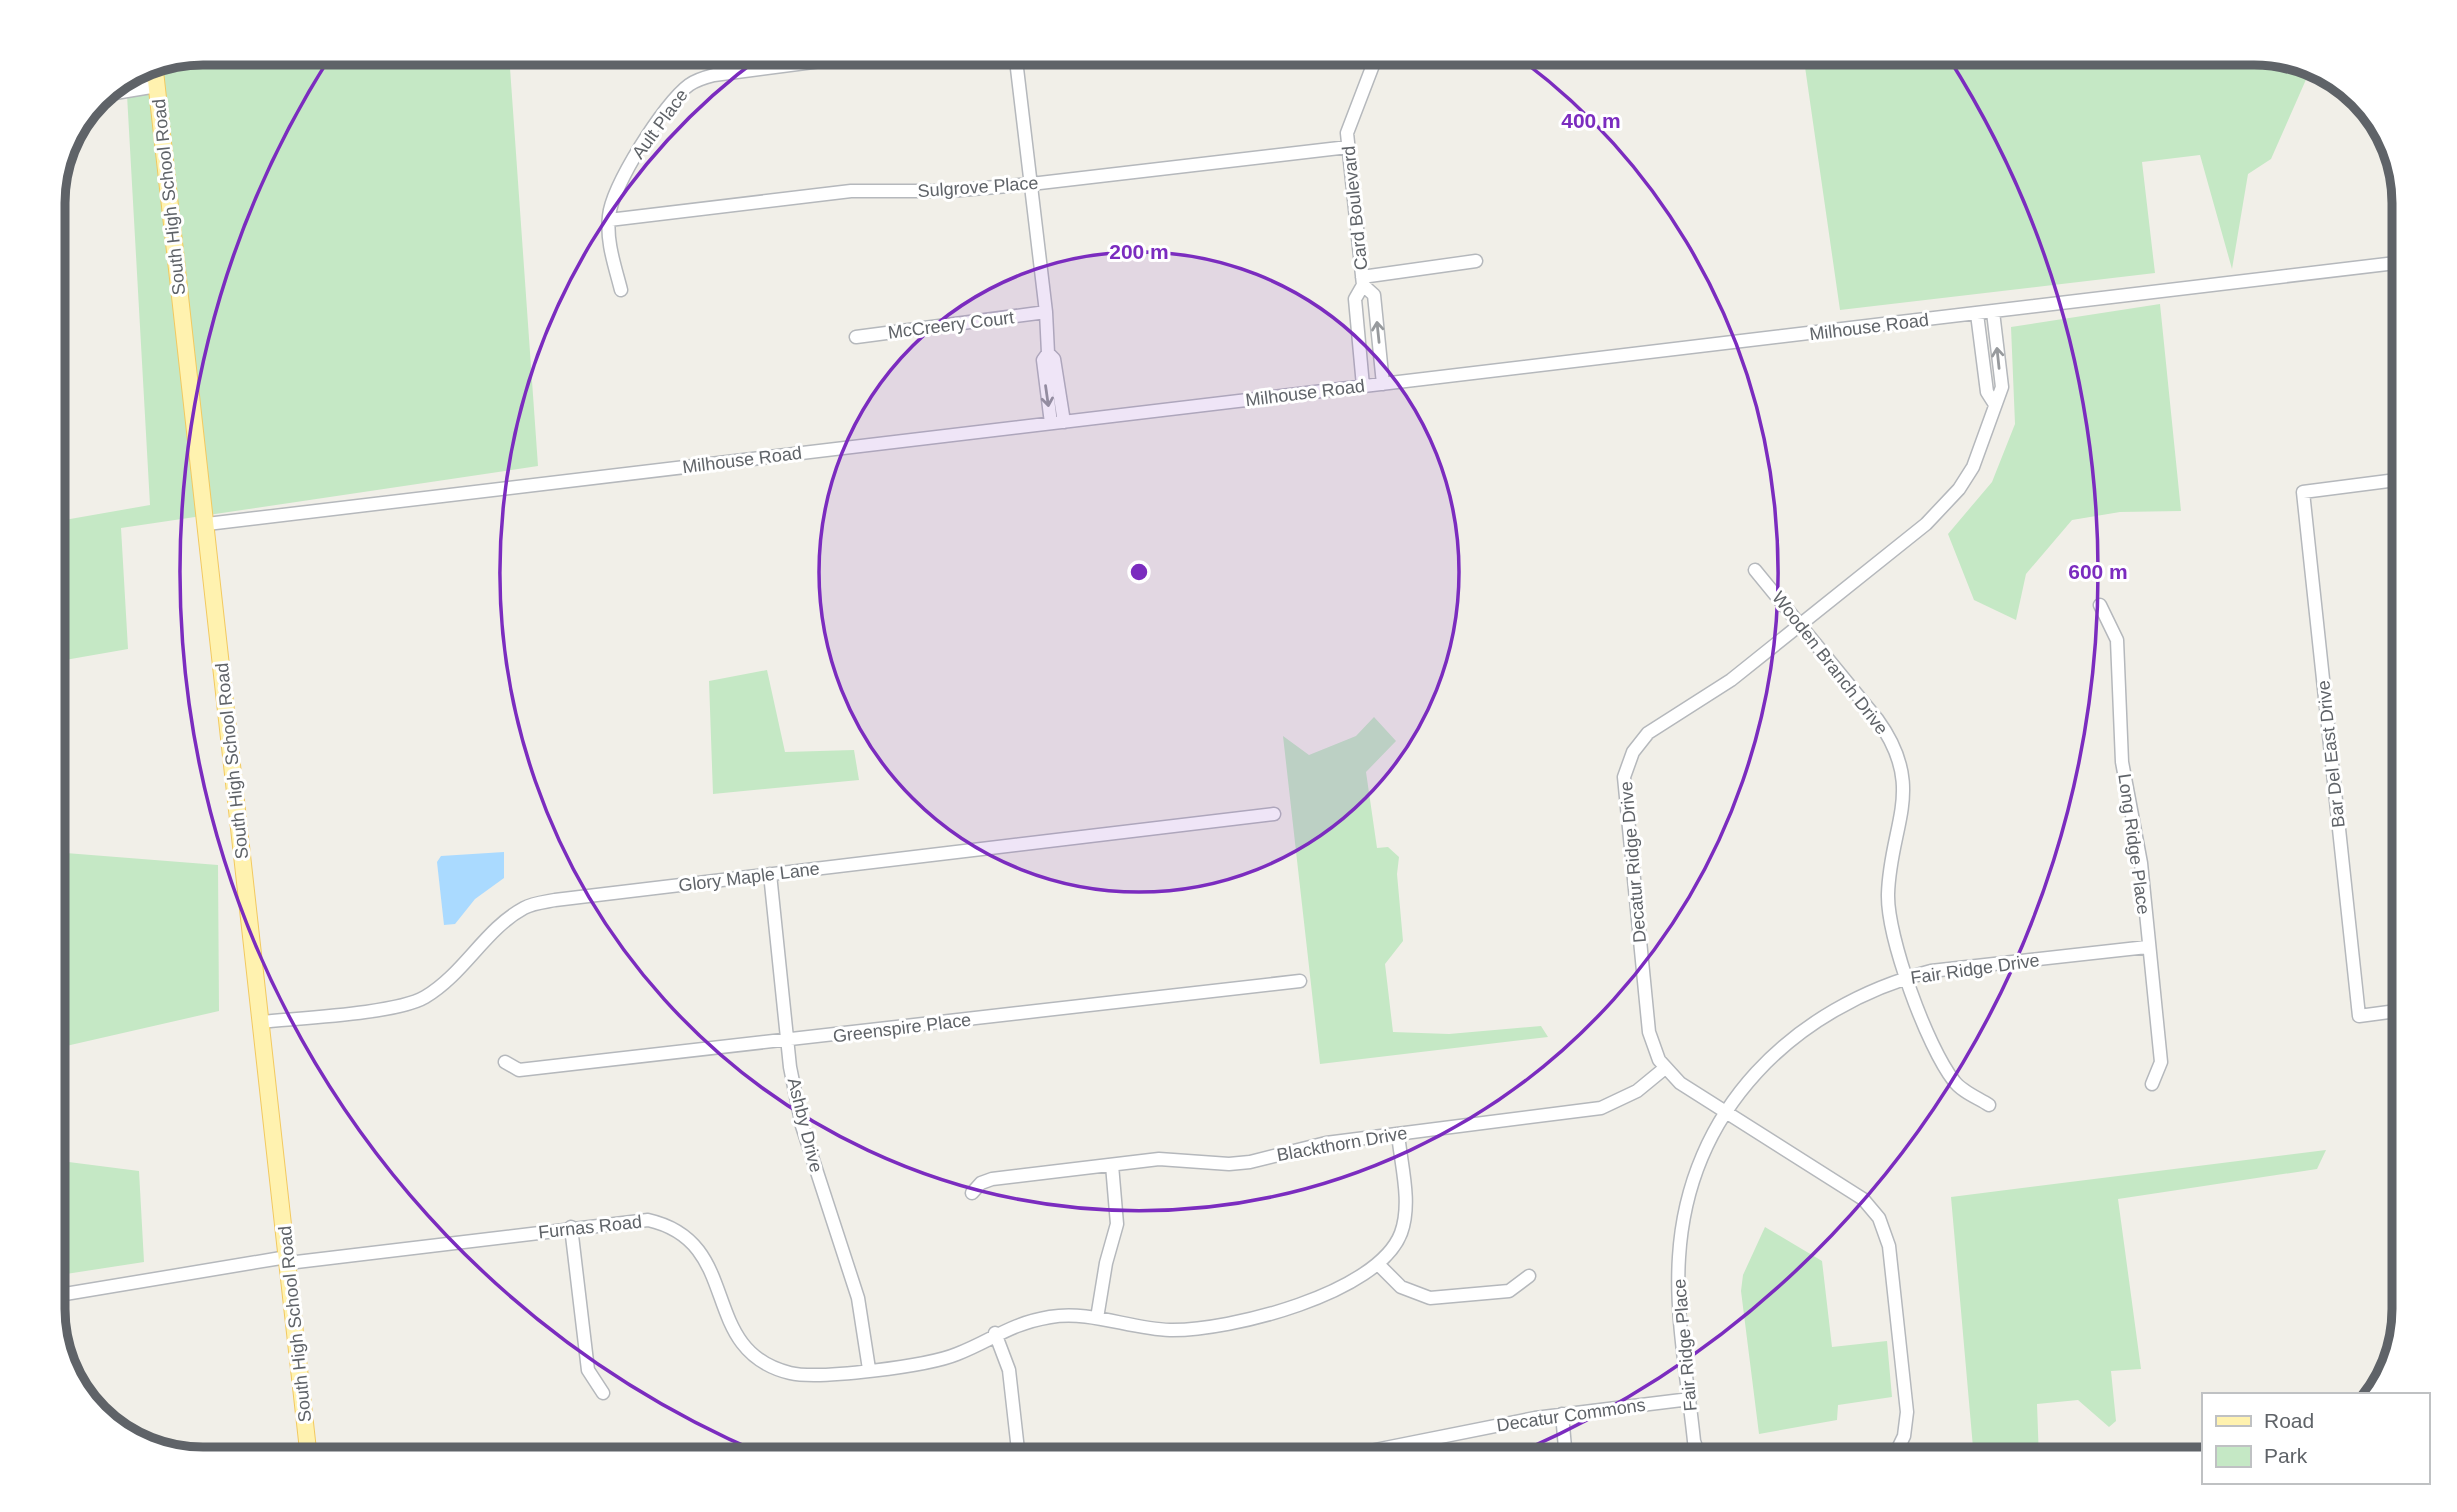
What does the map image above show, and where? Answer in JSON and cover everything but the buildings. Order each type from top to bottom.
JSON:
[{"type":"main road","name":"South High School Road","points":[[155,73],[309,1447]]},
{"type":"street","name":"Ault Place","points":[[608,220],[615,192],[638,152],[676,97],[691,83],[714,75],[790,65]]},
{"type":"street","points":[[1017,65],[1046,312],[1048,353],[1054,359],[1057,423]]},
{"type":"street","name":"Card Boulevard","points":[[1363,386],[1355,299],[1362,281],[1347,133],[1373,65]]},
{"type":"street","points":[[120,92],[157,86]]},
{"type":"street","name":"Sulgrove Place","points":[[608,220],[851,191],[949,191],[1031,184],[1348,147]]},
{"type":"street","points":[[608,220],[608,236],[621,290]]},
{"type":"street","points":[[1362,281],[1476,261]]},
{"type":"street","name":"Milhouse Road","points":[[206,524],[2392,263]]},
{"type":"street","name":"Card Boulevard","points":[[1362,281],[1374,295],[1383,384]]},
{"type":"street","name":"McCreery Court","points":[[856,337],[1046,312]]},
{"type":"street","name":"Decatur Ridge Drive","points":[[1900,1447],[1905,1436],[1907,1412],[1888,1246],[1883,1225],[1863,1199],[1680,1083],[1665,1068],[1653,1046],[1649,1032],[1623,791],[1626,766],[1635,747],[1650,731],[1731,680],[1945,507],[1973,467],[2002,387],[1993,312]]},
{"type":"street","points":[[1977,314],[1987,392],[1994,403]]},
{"type":"street","name":"Bar Del East Drive","points":[[2392,481],[2303,492],[2359,1016],[2392,1012]]},
{"type":"street","name":"Wooden Branch Drive","points":[[1755,570],[1881,725],[1899,761],[1904,800],[1888,901],[1907,977],[1929,1034],[1955,1082],[1989,1105]]},
{"type":"street","name":"Long Ridge Place","points":[[2100,605],[2117,640],[2122,762],[2141,863],[2147,947],[2161,1062],[2152,1084]]},
{"type":"street","name":"Glory Maple Lane","points":[[261,1022],[386,1008],[422,999],[447,981],[508,918],[527,906],[555,900],[1274,814]]},
{"type":"street","name":"Ashby Drive","points":[[770,874],[787,1042],[806,1143],[859,1298],[869,1369]]},
{"type":"street","name":"Fair Ridge Drive","points":[[1726,1112],[1766,1062],[1810,1023],[1862,994],[1931,971],[2147,947]]},
{"type":"street","name":"Greenspire Place","points":[[505,1062],[519,1070],[787,1042],[1300,981]]},
{"type":"street","name":"Blackthorn Drive","points":[[972,1194],[981,1183],[992,1179],[1159,1159],[1229,1164],[1250,1162],[1315,1145],[1601,1108],[1637,1091],[1665,1068]]},
{"type":"street","name":"Fair Ridge Place","points":[[1698,1447],[1679,1294],[1680,1244],[1696,1175],[1726,1112]]},
{"type":"street","points":[[1398,1134],[1405,1218],[1397,1241],[1378,1264],[1401,1287],[1430,1298],[1509,1291],[1529,1276]]},
{"type":"street","points":[[1097,1318],[1106,1263],[1118,1224],[1112,1165]]},
{"type":"street","name":"Furnas Road","points":[[65,1294],[288,1260],[648,1220],[676,1228],[696,1244],[707,1260],[731,1327],[755,1357],[776,1369],[809,1375],[932,1361],[956,1355],[995,1334],[1051,1317],[1097,1318],[1168,1329],[1233,1323],[1309,1301],[1378,1264]]},
{"type":"street","points":[[571,1227],[588,1370],[603,1393]]},
{"type":"street","points":[[995,1334],[1009,1370],[1018,1447]]},
{"type":"street","name":"Decatur Commons","points":[[1393,1447],[1562,1414],[1690,1399]]},
{"type":"street","points":[[1562,1414],[1565,1447]]},
{"type":"street","points":[[1422,1441],[1423,1447]]},
{"type":"green space","points":[[508,65],[538,466],[121,528],[128,649],[65,660],[65,520],[150,505],[127,88],[150,75],[185,66]]},
{"type":"green space","points":[[1805,65],[2254,65],[2290,69],[2308,75],[2271,159],[2248,174],[2232,269],[2200,155],[2142,162],[2155,273],[1840,310]]},
{"type":"green space","points":[[2160,304],[2181,511],[2120,512],[2072,520],[2026,574],[2016,620],[1974,600],[1948,534],[1992,482],[2015,424],[2011,327]]},
{"type":"green space","points":[[767,670],[785,752],[854,750],[859,780],[713,794],[709,681]]},
{"type":"green space","points":[[1374,717],[1396,741],[1366,772],[1377,848],[1388,847],[1399,857],[1397,874],[1403,941],[1385,964],[1393,1032],[1449,1034],[1541,1026],[1548,1037],[1320,1064],[1283,736],[1309,755],[1356,736]]},
{"type":"green space","points":[[65,853],[218,865],[219,1011],[65,1046]]},
{"type":"green space","points":[[2326,1150],[2317,1169],[2118,1199],[2141,1369],[2111,1371],[2116,1421],[2109,1427],[2078,1400],[2037,1404],[2039,1447],[1973,1447],[1951,1197]]},
{"type":"green space","points":[[65,1162],[139,1171],[144,1262],[65,1274]]},
{"type":"green space","points":[[1765,1227],[1822,1261],[1832,1347],[1887,1341],[1892,1397],[1838,1405],[1837,1420],[1759,1434],[1741,1291],[1743,1275]]},
{"type":"water","points":[[504,852],[504,878],[475,899],[455,924],[444,925],[437,862],[441,856]]}]
